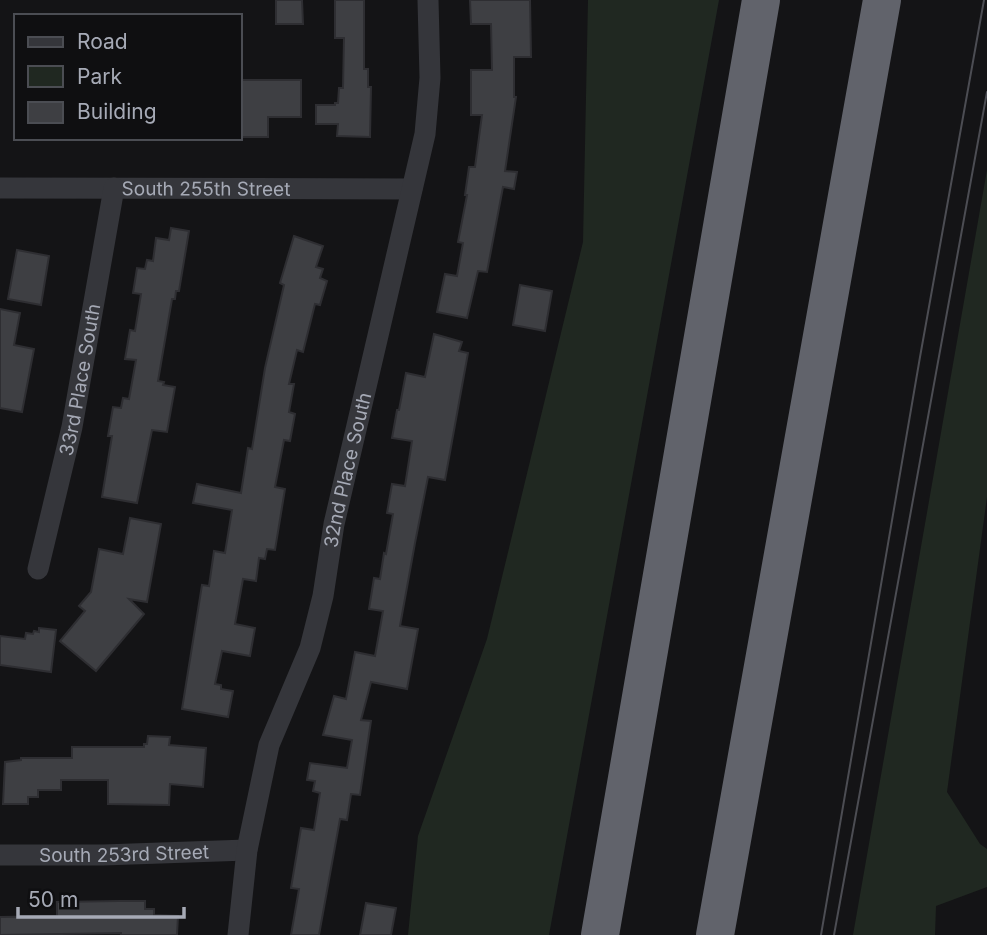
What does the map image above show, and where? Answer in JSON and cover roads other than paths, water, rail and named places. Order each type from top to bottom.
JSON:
[{"type":"highway","points":[[600,935],[761,0]]},
{"type":"highway","points":[[715,935],[882,0]]},
{"type":"street","name":"32nd Place South","points":[[238,935],[247,850],[269,745],[310,648],[323,596],[334,524],[425,134],[430,78],[428,0]]},
{"type":"street","name":"South 255th Street","points":[[0,188],[412,189]]},
{"type":"street","name":"33rd Place South","points":[[38,569],[72,427],[114,188]]},
{"type":"street","name":"South 253rd Street","points":[[0,855],[247,850]]},
{"type":"tram line","points":[[821,935],[984,0]]},
{"type":"tram line","points":[[834,935],[987,92]]}]
